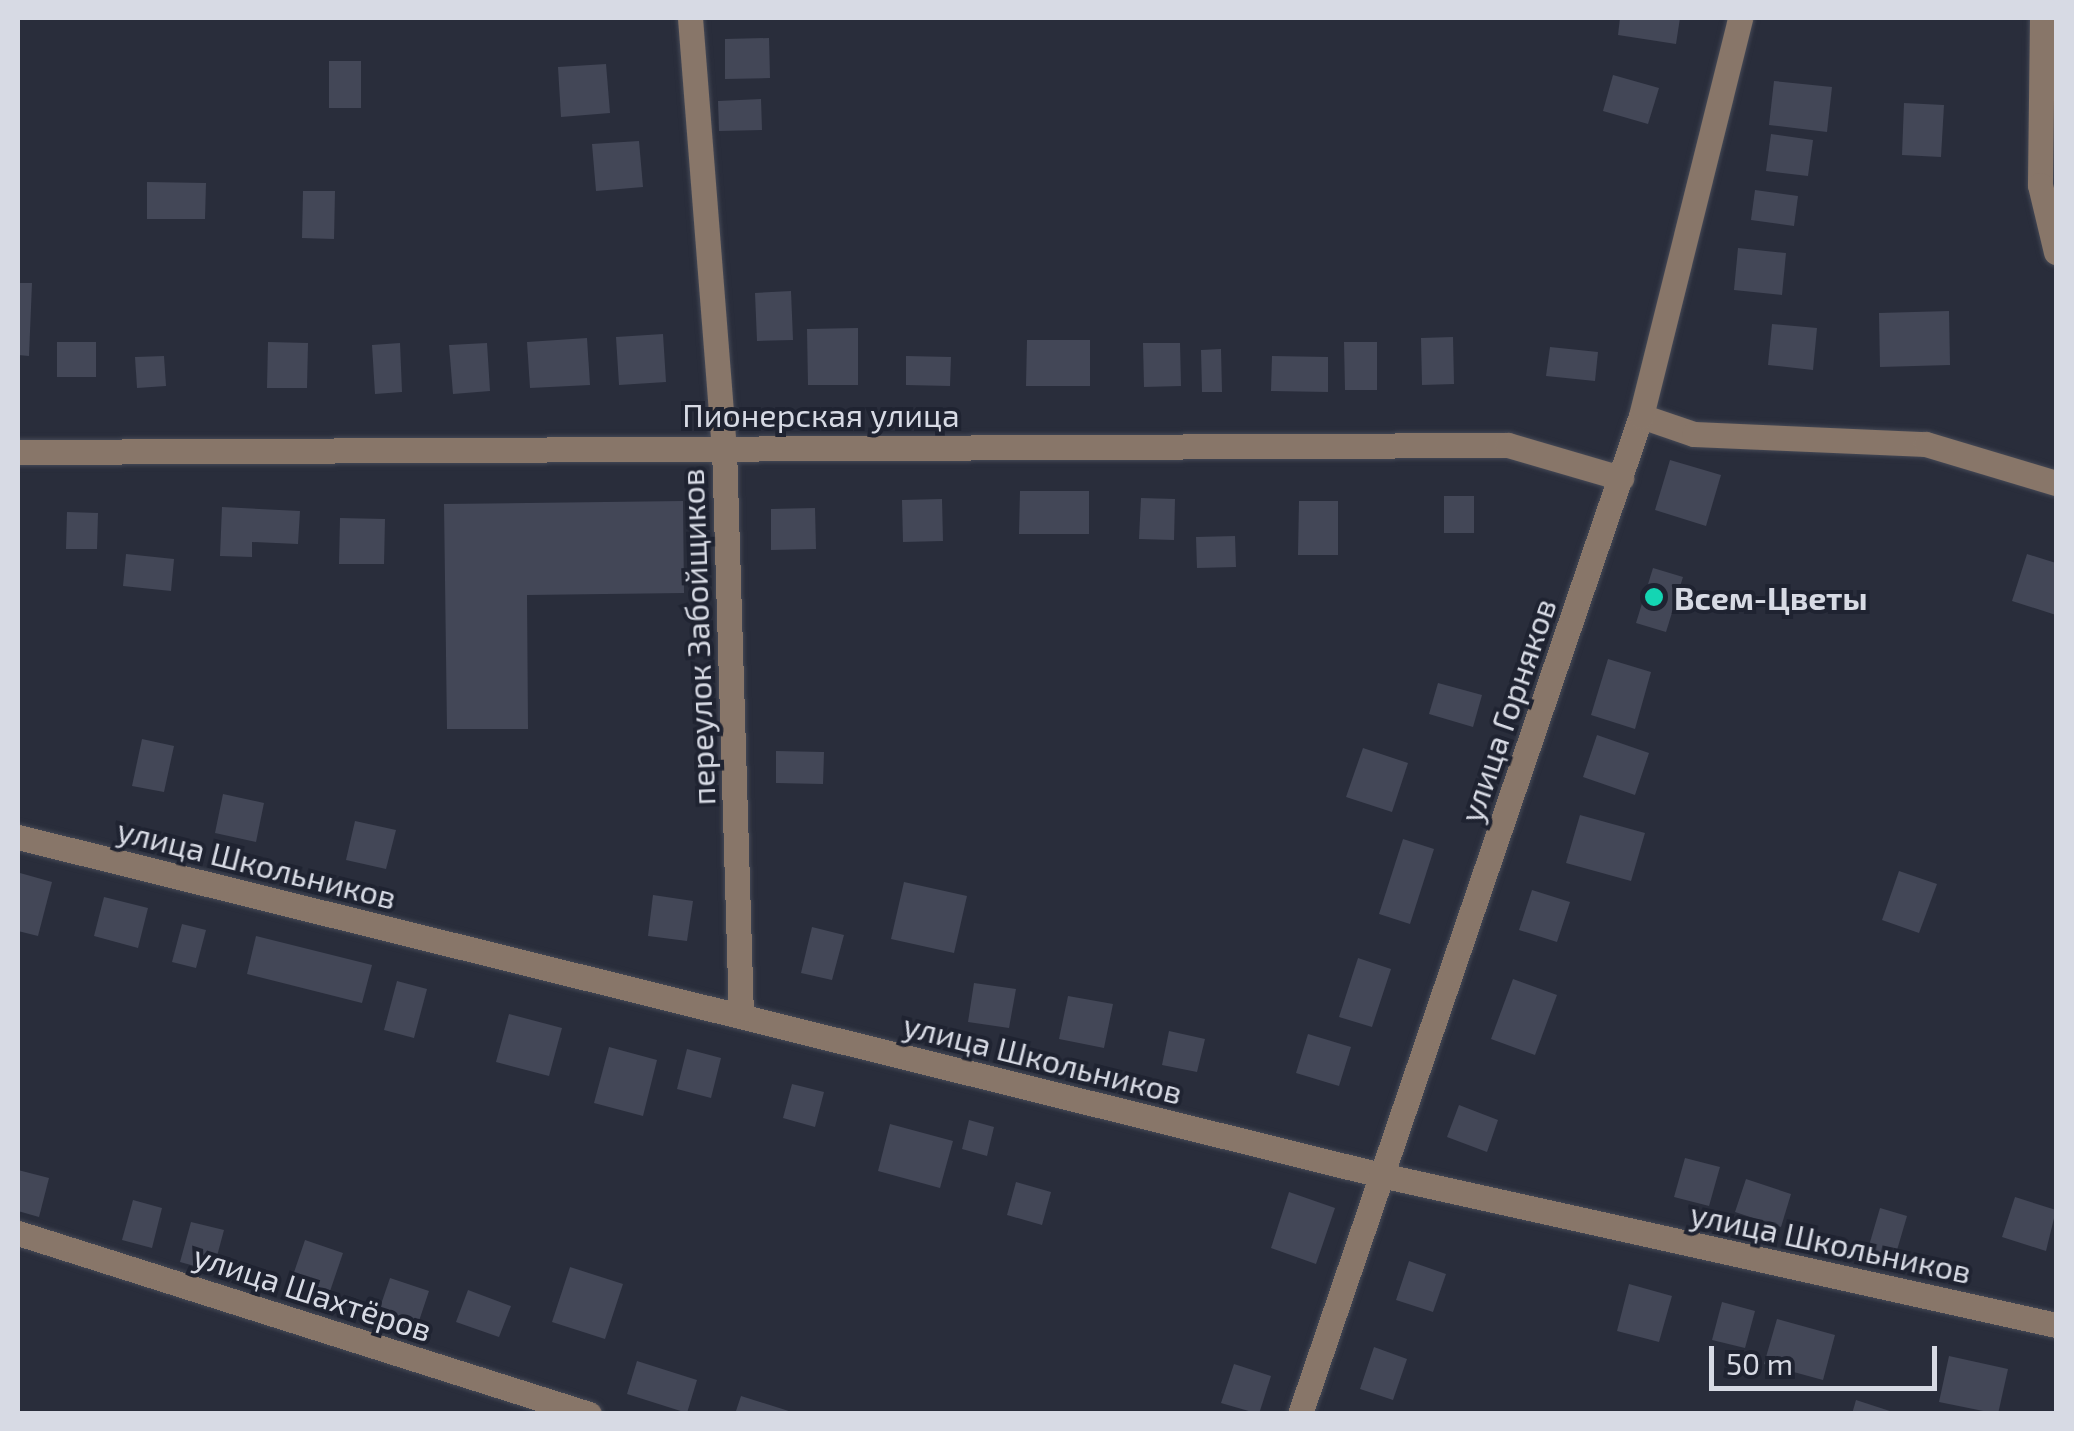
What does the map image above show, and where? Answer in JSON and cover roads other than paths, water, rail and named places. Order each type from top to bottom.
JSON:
[{"type":"street","name":"переулок Забойщиков","points":[[690,18],[724,447],[741,1016]]},
{"type":"street","name":"улица Горняков","points":[[1300,1414],[1642,416],[1740,18]]},
{"type":"street","points":[[2042,18],[2040,185],[2056,252]]},
{"type":"street","points":[[1642,416],[1694,434],[1926,444],[2056,483]]},
{"type":"street","name":"Пионерская улица","points":[[18,452],[1508,446],[1621,478]]},
{"type":"street","name":"улица Школьников","points":[[18,837],[1381,1175],[2056,1325]]},
{"type":"street","name":"улица Шахтёров","points":[[18,1233],[589,1414]]},
{"type":"place","name":"Всем-Цветы","points":[[1654,597]]}]
